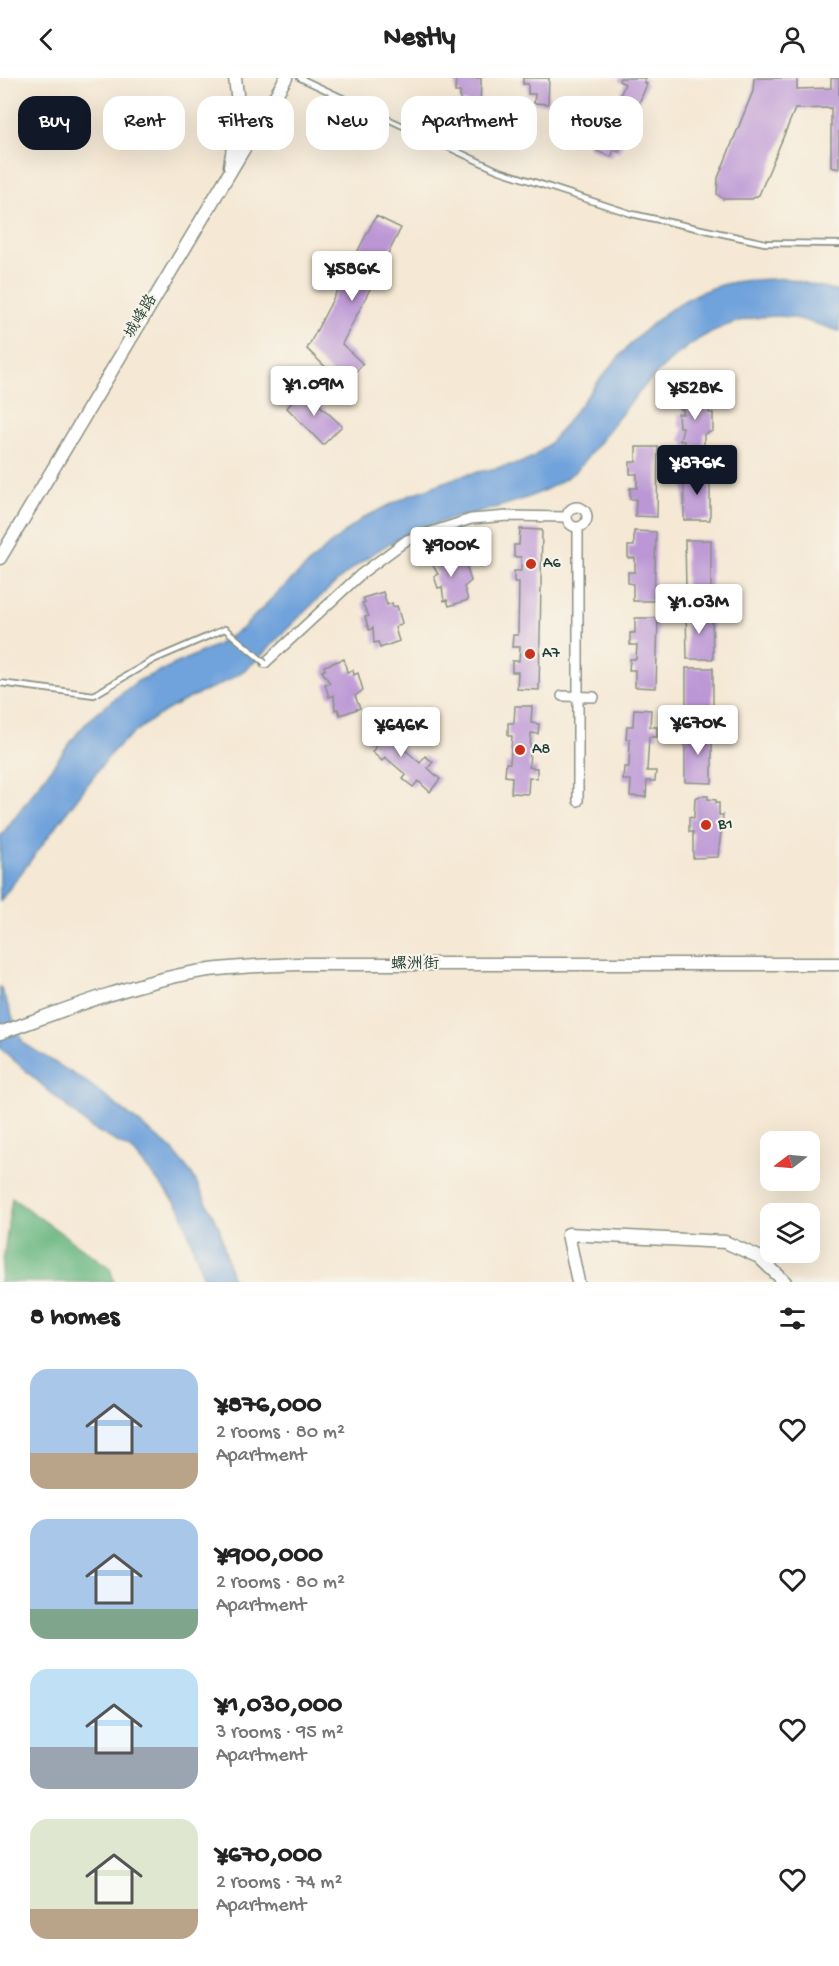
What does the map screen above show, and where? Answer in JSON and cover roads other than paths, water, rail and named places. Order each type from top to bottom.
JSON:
[{"type":"street","points":[[229,172],[240,111],[235,78]]},
{"type":"street","name":"城峰路","points":[[0,558],[282,80]]},
{"type":"street","points":[[577,507],[584,509],[587,515],[586,522],[578,527],[572,526],[567,517],[571,508],[577,507]]},
{"type":"street","points":[[265,663],[361,574],[407,540],[471,519],[508,516],[567,517]]},
{"type":"street","points":[[578,527],[578,801]]},
{"type":"street","points":[[562,696],[594,697]]},
{"type":"street","name":"螺洲街","points":[[0,1033],[122,991],[172,977],[246,966],[839,964]]},
{"type":"street","points":[[578,1282],[568,1234],[725,1242],[759,1257],[785,1282]]},
{"type":"lane","points":[[300,78],[498,170],[632,214],[765,243],[839,244]]},
{"type":"lane","points":[[0,683],[94,695],[153,660],[225,629],[265,663]]},
{"type":"water","points":[[784,278],[839,291],[839,331],[800,319],[776,316],[742,320],[712,331],[686,348],[661,369],[577,470],[557,484],[514,502],[421,528],[383,547],[352,569],[248,667],[231,679],[159,715],[112,752],[0,901],[0,837],[79,731],[96,713],[138,681],[217,645],[243,628],[328,546],[363,518],[408,496],[460,476],[520,463],[533,457],[551,442],[630,345],[653,323],[677,305],[704,291],[734,282]]},
{"type":"water","points":[[0,986],[23,1043],[88,1083],[171,1148],[192,1174],[219,1227],[233,1282],[205,1282],[180,1208],[132,1150],[91,1128],[0,1048]]},
{"type":"place","name":"A6","points":[[531,564]]},
{"type":"place","name":"A7","points":[[530,654]]},
{"type":"place","name":"A8","points":[[520,750]]},
{"type":"place","name":"B1","points":[[706,825]]}]
